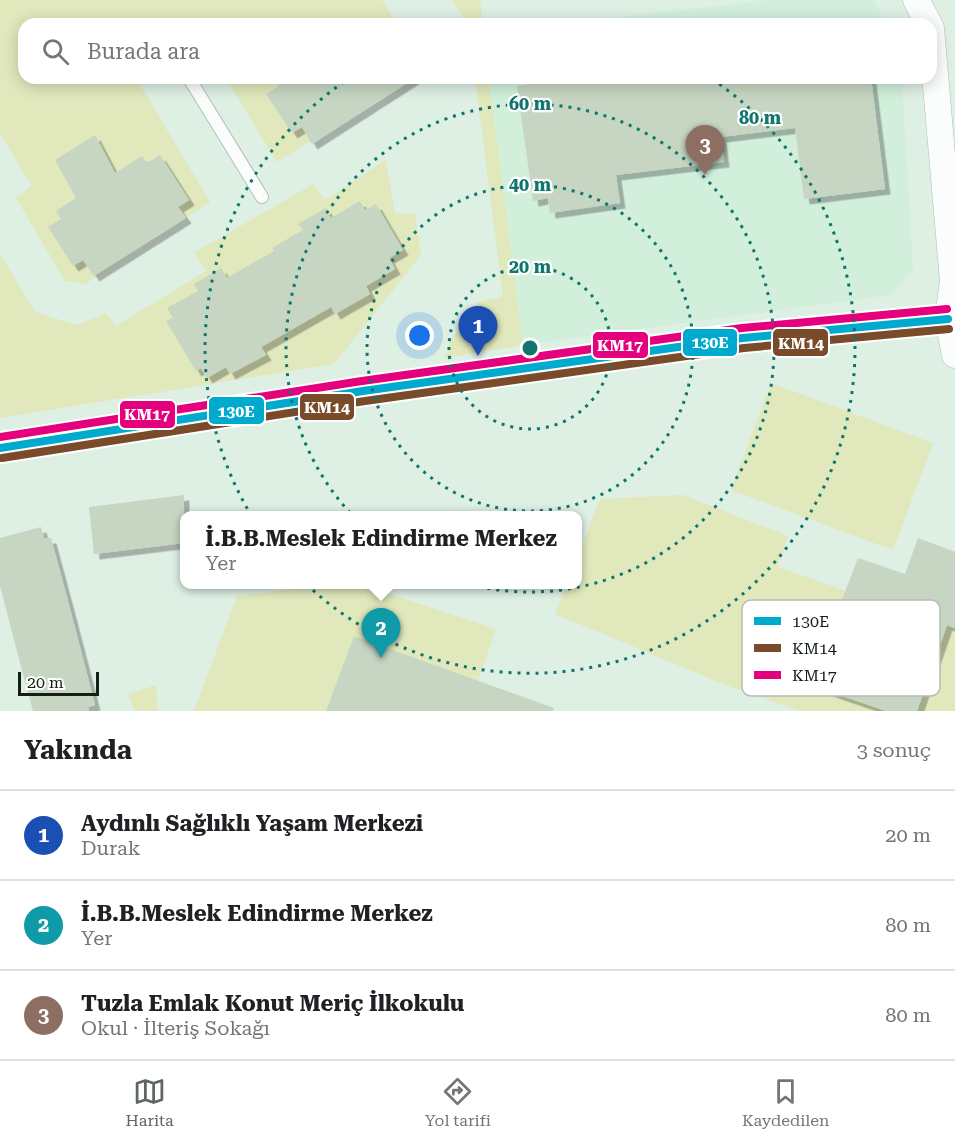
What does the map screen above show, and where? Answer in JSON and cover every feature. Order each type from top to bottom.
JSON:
[{"type":"street","points":[[916,0],[926,18]]},
{"type":"street","points":[[936,84],[953,281],[948,319],[955,355]]},
{"type":"street","points":[[0,448],[363,391],[743,338],[948,319]]},
{"type":"lane","points":[[193,84],[262,197]]},
{"type":"shaded area","points":[[0,0],[382,0],[392,18],[18,18],[18,84],[140,84],[210,202],[85,284],[65,281],[16,198],[32,186],[0,134]]},
{"type":"shaded area","points":[[452,0],[480,0],[482,18],[464,18]]},
{"type":"shaded area","points":[[769,0],[873,0],[884,18],[613,18]]},
{"type":"shaded area","points":[[230,84],[402,84],[277,162]]},
{"type":"shaded area","points":[[476,84],[490,84],[523,345],[445,358],[450,341],[478,302],[503,297]]},
{"type":"shaded area","points":[[490,84],[902,84],[913,271],[891,295],[523,345]]},
{"type":"shaded area","points":[[386,160],[395,213],[415,214],[421,255],[334,364],[0,418],[0,254],[35,312],[77,325],[106,313],[116,326],[206,271],[194,253],[313,184],[325,200]]},
{"type":"shaded area","points":[[771,383],[933,443],[893,550],[731,490]]},
{"type":"shaded area","points":[[683,495],[788,536],[778,567],[872,600],[742,600],[742,691],[728,686],[555,614],[564,589],[582,589],[582,546],[600,499]]},
{"type":"shaded area","points":[[298,589],[375,589],[496,629],[478,681],[354,636],[326,711],[194,711],[237,596]]},
{"type":"shaded area","points":[[940,624],[955,629],[955,711],[800,711],[757,696],[940,696]]},
{"type":"shaded area","points":[[156,685],[158,711],[134,711],[128,694]]},
{"type":"building","points":[[278,84],[406,84],[312,144],[302,127],[292,133],[266,94],[279,86]]},
{"type":"building","points":[[529,84],[872,84],[885,189],[804,199],[795,128],[721,137],[724,162],[616,175],[620,203],[550,213],[548,198],[533,201],[517,86]]},
{"type":"building","points":[[95,135],[115,173],[142,156],[147,163],[160,155],[189,200],[178,207],[186,218],[94,276],[83,260],[73,266],[48,227],[61,219],[56,211],[76,198],[55,160]]},
{"type":"building","points":[[360,201],[365,210],[376,204],[403,250],[389,258],[395,269],[366,286],[370,294],[335,314],[331,307],[261,347],[266,355],[230,374],[226,367],[207,378],[201,368],[196,371],[166,321],[173,318],[167,308],[198,291],[194,284],[221,268],[227,278],[274,251],[272,248],[303,230],[298,224],[326,208],[331,218]]},
{"type":"building","points":[[184,495],[184,511],[180,511],[180,543],[94,554],[89,507]]},
{"type":"building","points":[[41,527],[44,538],[51,538],[69,605],[95,705],[88,707],[89,711],[33,711],[19,659],[0,586],[0,538]]},
{"type":"building","points":[[918,538],[955,552],[955,628],[947,625],[940,645],[940,600],[842,600],[858,558],[905,574]]},
{"type":"building","points":[[354,636],[554,708],[553,711],[326,711]]},
{"type":"building","points":[[842,696],[922,696],[917,711],[886,711]]},
{"type":"transit line","name":"KM17","points":[[0,437],[362,381],[742,328],[947,309]]},
{"type":"transit line","name":"130E","points":[[0,448],[363,391],[743,338],[948,319]]},
{"type":"transit line","name":"KM14","points":[[2,458],[365,401],[744,348],[949,329]]},
{"type":"place","name":"Tuzla Emlak Konut Meriç İlkokulu","points":[[705,175]]},
{"type":"place","name":"Aydınlı Sağlıklı Yaşam Merkezi","points":[[478,356]]},
{"type":"place","name":"İ.B.B.Meslek Edindirme Merkez","points":[[381,658]]}]
